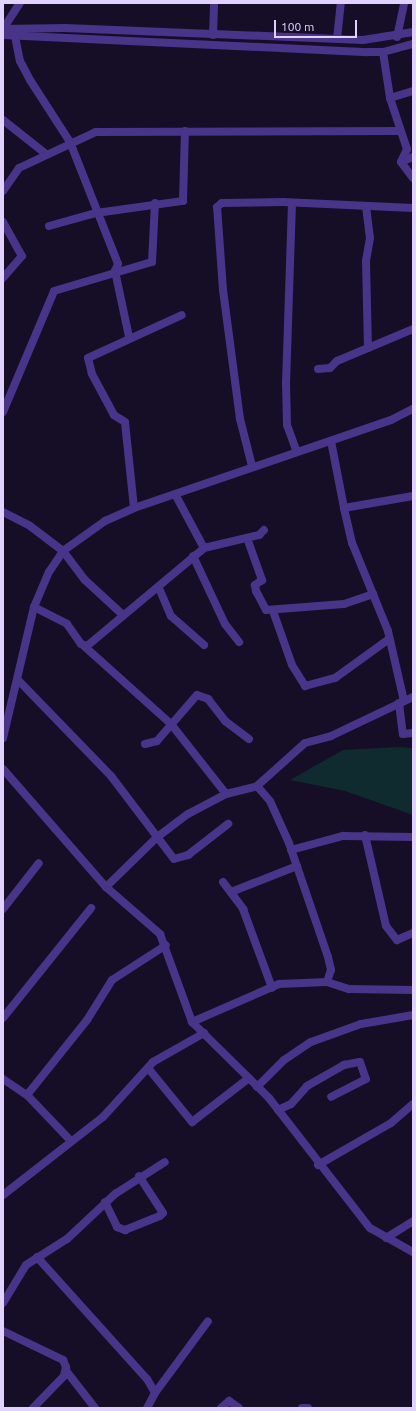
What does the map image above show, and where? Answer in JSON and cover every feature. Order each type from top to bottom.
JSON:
[{"type":"street","points":[[3,29],[20,3]]},
{"type":"street","points":[[214,3],[214,35]]},
{"type":"street","points":[[337,39],[341,3]]},
{"type":"street","points":[[397,37],[404,3]]},
{"type":"street","points":[[3,29],[65,28],[337,39],[397,37],[413,32]]},
{"type":"street","points":[[3,35],[384,52],[413,44]]},
{"type":"street","points":[[15,36],[20,61],[30,80],[70,142],[96,214],[118,264],[115,271],[129,337]]},
{"type":"street","points":[[384,52],[390,98],[399,131],[407,149],[401,162]]},
{"type":"street","points":[[390,98],[413,91]]},
{"type":"street","points":[[3,120],[46,154]]},
{"type":"street","points":[[49,226],[96,214],[156,203],[183,201],[185,131]]},
{"type":"street","points":[[3,191],[19,168],[70,142],[96,132],[399,131]]},
{"type":"street","points":[[401,162],[413,157]]},
{"type":"street","points":[[401,162],[413,178]]},
{"type":"street","points":[[3,412],[49,297],[54,291],[115,271],[152,262],[156,203]]},
{"type":"street","points":[[252,466],[238,407],[223,290],[217,207],[222,203],[292,203],[413,208]]},
{"type":"street","points":[[292,203],[286,382],[287,425],[296,450]]},
{"type":"street","points":[[366,206],[370,238],[366,261],[368,348]]},
{"type":"street","points":[[3,222],[22,256],[3,278]]},
{"type":"street","points":[[134,508],[125,422],[114,415],[92,374],[88,358],[129,337],[182,315]]},
{"type":"street","points":[[318,369],[330,368],[368,348],[413,329]]},
{"type":"street","points":[[3,738],[6,714],[18,680],[34,608],[49,572],[63,550],[105,521],[134,508],[296,450],[331,441],[413,409]]},
{"type":"street","points":[[331,441],[352,543],[389,638],[402,702],[403,734],[413,733]]},
{"type":"street","points":[[175,494],[204,548]]},
{"type":"street","points":[[344,508],[413,496]]},
{"type":"street","points":[[3,512],[30,526],[63,550],[85,580],[123,615]]},
{"type":"street","points":[[84,646],[159,588],[193,556],[204,548],[247,538],[264,530]]},
{"type":"street","points":[[247,538],[262,580],[255,585],[259,601],[266,610],[273,611],[344,604],[373,594]]},
{"type":"street","points":[[193,556],[225,624],[239,642]]},
{"type":"street","points":[[159,588],[171,616],[204,646]]},
{"type":"street","points":[[34,608],[67,624],[84,646],[171,724],[226,794]]},
{"type":"street","points":[[273,611],[292,665],[305,686],[335,678],[389,638]]},
{"type":"street","points":[[18,680],[87,748],[150,824],[156,838],[174,859],[188,855],[228,824]]},
{"type":"street","points":[[145,744],[157,740],[200,696],[249,739]]},
{"type":"street","points":[[106,887],[156,838],[188,814],[226,794],[257,786],[305,743],[331,736],[413,697]]},
{"type":"street","points":[[3,769],[106,887],[160,934],[166,945],[192,1022],[249,1078],[278,1110],[318,1165],[370,1228],[413,1252]]},
{"type":"street","points":[[257,786],[270,801],[297,866],[328,957],[330,970],[326,982]]},
{"type":"street","points":[[291,850],[326,839],[365,835],[413,837]]},
{"type":"street","points":[[365,835],[386,926],[397,940],[413,933]]},
{"type":"street","points":[[3,909],[39,863]]},
{"type":"street","points":[[231,892],[297,866]]},
{"type":"street","points":[[223,882],[243,909],[272,988]]},
{"type":"street","points":[[3,1018],[91,908]]},
{"type":"street","points":[[26,1095],[87,1020],[112,980],[166,945]]},
{"type":"street","points":[[192,1022],[279,984],[326,982],[349,989],[413,990]]},
{"type":"street","points":[[256,1087],[280,1064],[311,1042],[361,1024],[413,1015]]},
{"type":"street","points":[[3,1195],[60,1148],[103,1117],[148,1068],[204,1033]]},
{"type":"street","points":[[278,1110],[291,1104],[307,1086],[344,1065],[360,1062],[366,1079],[331,1097]]},
{"type":"street","points":[[148,1068],[192,1122],[249,1078]]},
{"type":"street","points":[[3,1079],[26,1095],[71,1141]]},
{"type":"street","points":[[318,1165],[391,1123],[413,1104]]},
{"type":"street","points":[[60,1148],[63,1132]]},
{"type":"street","points":[[3,1303],[26,1265],[67,1239],[105,1202],[139,1176],[165,1162]]},
{"type":"street","points":[[105,1202],[117,1226],[125,1230],[160,1216],[163,1213],[139,1176]]},
{"type":"street","points":[[386,1238],[413,1221]]},
{"type":"street","points":[[38,1257],[147,1379],[155,1393]]},
{"type":"street","points":[[147,1408],[155,1393],[208,1321]]},
{"type":"street","points":[[3,1331],[63,1360],[67,1372],[95,1408]]},
{"type":"street","points":[[33,1408],[67,1372]]},
{"type":"street","points":[[221,1408],[229,1401],[239,1408]]},
{"type":"street","points":[[302,1408],[308,1408]]},
{"type":"green space","points":[[398,747],[413,748],[413,815],[345,791],[290,780],[343,750]]}]
